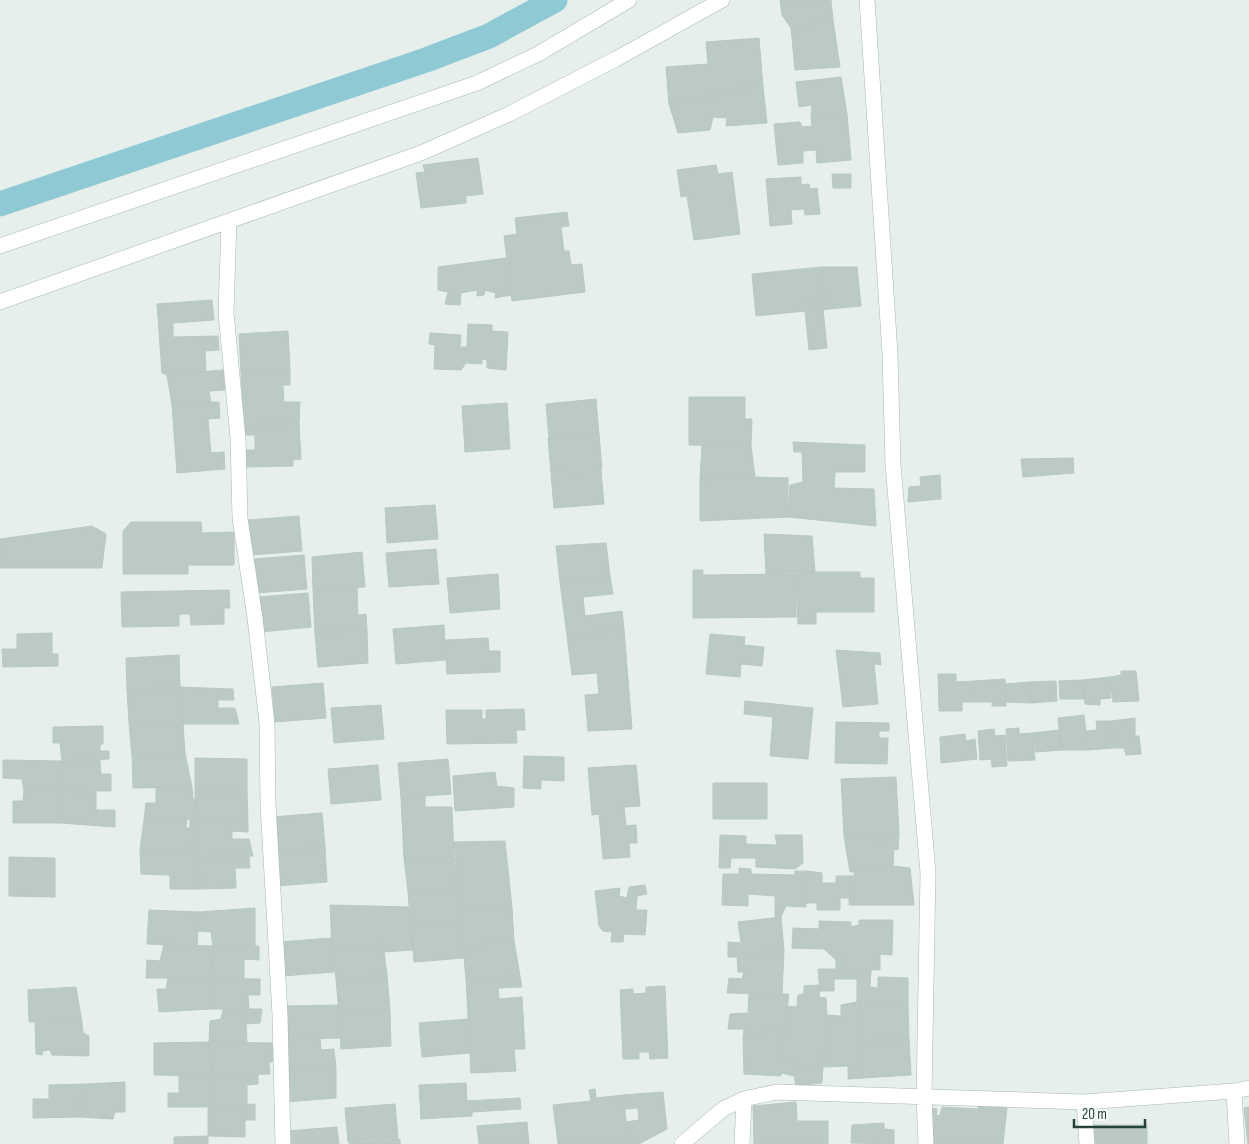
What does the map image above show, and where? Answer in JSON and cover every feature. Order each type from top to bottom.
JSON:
[{"type":"street","points":[[0,246],[477,83],[525,61],[629,0]]},
{"type":"street","points":[[0,302],[421,153],[509,114],[616,59],[722,0]]},
{"type":"street","points":[[867,0],[890,354],[893,466],[928,873],[924,1096],[926,1144]]},
{"type":"street","points":[[228,222],[226,313],[238,438],[240,518],[256,618],[267,723],[268,804],[280,1015],[284,1144]]},
{"type":"street","points":[[682,1144],[723,1109],[744,1099],[776,1092],[1084,1102],[1242,1089],[1237,1144]]},
{"type":"street","points":[[742,1144],[744,1099]]},
{"type":"street","points":[[1084,1102],[1087,1144]]},
{"type":"building","points":[[780,0],[831,0],[833,20],[791,28],[782,15]]},
{"type":"building","points":[[833,20],[840,67],[795,70],[791,28]]},
{"type":"building","points":[[759,38],[763,86],[712,91],[713,100],[669,104],[666,67],[708,64],[706,42]]},
{"type":"building","points":[[841,77],[847,114],[811,117],[812,105],[799,107],[796,82]]},
{"type":"building","points":[[763,86],[767,123],[726,126],[727,118],[713,117],[710,130],[678,133],[669,104],[713,100],[712,91]]},
{"type":"building","points":[[847,114],[851,160],[817,163],[816,150],[803,151],[803,163],[778,165],[774,124],[800,122],[802,127],[812,126],[811,117]]},
{"type":"building","points":[[478,158],[483,194],[466,196],[466,203],[421,208],[416,173],[425,172],[423,165]]},
{"type":"building","points":[[716,165],[718,174],[732,172],[740,234],[694,240],[687,196],[681,197],[677,170]]},
{"type":"building","points":[[832,174],[851,174],[851,188],[833,188]]},
{"type":"building","points":[[801,177],[801,185],[809,184],[810,189],[817,188],[820,214],[805,215],[804,209],[791,210],[792,224],[770,226],[766,179]]},
{"type":"building","points":[[567,212],[569,226],[561,227],[564,251],[569,251],[571,265],[582,264],[585,292],[512,301],[504,236],[517,234],[515,218]]},
{"type":"building","points":[[506,258],[511,295],[495,298],[496,293],[485,290],[484,295],[477,296],[477,290],[461,293],[460,305],[445,304],[448,292],[438,290],[438,267]]},
{"type":"building","points":[[821,267],[857,267],[861,306],[809,311],[808,301],[824,299]]},
{"type":"building","points":[[821,267],[824,299],[808,301],[809,311],[823,309],[827,348],[809,350],[805,311],[756,316],[752,274]]},
{"type":"building","points":[[212,300],[214,320],[173,323],[173,337],[218,336],[219,350],[205,351],[206,372],[167,375],[162,373],[157,304]]},
{"type":"building","points":[[468,324],[492,325],[492,331],[508,332],[506,370],[487,368],[487,360],[482,359],[482,364],[466,363],[461,370],[434,369],[435,345],[429,344],[430,333],[461,335],[460,347],[467,347]]},
{"type":"building","points":[[288,331],[290,370],[241,372],[239,334]]},
{"type":"building","points":[[223,370],[225,390],[209,391],[211,402],[172,405],[167,375]]},
{"type":"building","points":[[290,370],[290,385],[283,385],[284,402],[300,402],[299,423],[244,425],[241,372]]},
{"type":"building","points":[[689,397],[745,397],[745,419],[752,419],[751,446],[689,445]]},
{"type":"building","points":[[596,399],[599,434],[549,438],[546,404]]},
{"type":"building","points":[[219,402],[220,418],[208,419],[211,453],[224,452],[225,469],[177,473],[172,405]]},
{"type":"building","points":[[507,403],[510,449],[465,452],[462,406]]},
{"type":"building","points":[[299,423],[301,459],[293,460],[293,466],[245,467],[245,450],[255,450],[255,435],[244,435],[244,425]]},
{"type":"building","points":[[599,434],[602,469],[551,473],[548,438]]},
{"type":"building","points":[[793,442],[865,445],[865,472],[835,472],[834,488],[874,489],[876,526],[788,517],[790,485],[803,482],[802,452],[794,452]]},
{"type":"building","points":[[702,445],[751,446],[755,477],[700,480]]},
{"type":"building","points":[[1073,458],[1074,473],[1023,477],[1021,459]]},
{"type":"building","points":[[601,470],[604,504],[554,508],[551,474]]},
{"type":"building","points":[[940,475],[941,499],[908,502],[909,487],[921,486],[920,477]]},
{"type":"building","points":[[755,477],[788,478],[788,517],[700,521],[700,480]]},
{"type":"building","points":[[435,505],[438,539],[387,543],[385,508]]},
{"type":"building","points":[[299,516],[302,551],[251,555],[248,520]]},
{"type":"building","points":[[131,522],[201,522],[202,533],[234,532],[234,565],[188,565],[188,574],[123,574],[123,531]]},
{"type":"building","points":[[92,526],[106,534],[102,568],[0,568],[0,539]]},
{"type":"building","points":[[764,534],[812,536],[815,572],[766,574]]},
{"type":"building","points":[[606,543],[610,576],[560,582],[556,546]]},
{"type":"building","points":[[436,549],[439,584],[389,587],[386,553]]},
{"type":"building","points":[[362,552],[365,587],[313,590],[312,557]]},
{"type":"building","points":[[304,555],[307,589],[256,593],[253,559]]},
{"type":"building","points":[[693,570],[703,570],[703,575],[796,574],[796,617],[693,618]]},
{"type":"building","points":[[860,572],[860,578],[874,578],[874,612],[816,612],[816,624],[798,624],[796,574]]},
{"type":"building","points":[[498,574],[500,609],[450,613],[447,578]]},
{"type":"building","points":[[610,576],[613,594],[583,597],[585,616],[622,611],[624,629],[567,636],[560,582]]},
{"type":"building","points":[[357,588],[358,615],[366,614],[367,630],[315,633],[313,590]]},
{"type":"building","points":[[229,590],[230,608],[224,608],[224,624],[191,625],[190,614],[179,614],[179,626],[122,627],[121,592]]},
{"type":"building","points":[[308,593],[311,627],[261,632],[258,597]]},
{"type":"building","points":[[444,625],[446,660],[396,664],[393,629]]},
{"type":"building","points":[[624,629],[632,729],[588,731],[585,695],[599,694],[597,673],[572,675],[567,636]]},
{"type":"building","points":[[367,630],[368,663],[318,667],[315,633]]},
{"type":"building","points":[[52,633],[52,654],[58,654],[58,666],[3,667],[2,649],[17,649],[17,634]]},
{"type":"building","points":[[710,634],[745,637],[744,645],[764,647],[762,666],[741,664],[740,677],[706,674]]},
{"type":"building","points":[[488,638],[489,651],[500,651],[500,672],[447,674],[445,640]]},
{"type":"building","points":[[836,650],[880,653],[881,665],[874,664],[878,704],[843,707]]},
{"type":"building","points":[[179,655],[180,687],[127,690],[126,658]]},
{"type":"building","points":[[1121,671],[1136,671],[1139,701],[1113,702],[1110,677],[1121,675]]},
{"type":"building","points":[[938,674],[956,674],[956,682],[974,681],[974,702],[962,702],[962,711],[939,711]]},
{"type":"building","points":[[1110,677],[1111,698],[1100,699],[1100,705],[1085,704],[1083,680]]},
{"type":"building","points":[[1005,679],[1006,706],[992,706],[992,702],[974,702],[974,681]]},
{"type":"building","points":[[1083,680],[1085,699],[1060,699],[1059,681]]},
{"type":"building","points":[[1056,681],[1057,701],[1032,703],[1030,682]]},
{"type":"building","points":[[1030,682],[1032,703],[1006,702],[1005,684]]},
{"type":"building","points":[[323,683],[326,718],[275,722],[272,687]]},
{"type":"building","points":[[180,687],[233,689],[234,700],[218,700],[218,708],[235,708],[239,724],[183,724]]},
{"type":"building","points":[[180,687],[183,724],[129,723],[127,690]]},
{"type":"building","points":[[745,701],[813,708],[808,759],[770,756],[773,717],[744,714]]},
{"type":"building","points":[[381,705],[384,739],[334,743],[331,708]]},
{"type":"building","points":[[524,709],[525,730],[516,730],[517,743],[447,744],[446,710],[482,710],[482,719],[486,719],[486,710]]},
{"type":"building","points":[[1084,715],[1088,750],[1061,750],[1058,718]]},
{"type":"building","points":[[1135,718],[1135,736],[1139,736],[1141,754],[1126,755],[1124,748],[1113,748],[1111,721]]},
{"type":"building","points":[[1096,721],[1111,721],[1113,748],[1088,750],[1086,731],[1097,730]]},
{"type":"building","points":[[836,722],[889,723],[889,731],[879,731],[879,738],[888,738],[887,764],[835,763]]},
{"type":"building","points":[[129,723],[183,724],[185,753],[132,756]]},
{"type":"building","points":[[103,726],[103,744],[100,744],[100,751],[109,751],[109,759],[62,761],[60,743],[53,743],[53,727]]},
{"type":"building","points":[[1019,728],[1019,734],[1033,733],[1035,760],[1008,761],[1006,729]]},
{"type":"building","points":[[994,729],[995,736],[1005,735],[1007,766],[992,767],[991,759],[980,760],[978,731]]},
{"type":"building","points":[[1059,730],[1061,750],[1036,752],[1033,733]]},
{"type":"building","points":[[965,734],[966,741],[975,739],[977,759],[941,763],[940,737]]},
{"type":"building","points":[[185,753],[192,787],[133,788],[132,756]]},
{"type":"building","points":[[524,756],[564,757],[564,781],[541,780],[541,789],[523,788]]},
{"type":"building","points":[[195,758],[247,759],[247,792],[195,792]]},
{"type":"building","points":[[448,759],[451,794],[401,798],[398,763]]},
{"type":"building","points":[[3,760],[62,761],[60,791],[24,791],[22,779],[3,778]]},
{"type":"building","points":[[100,760],[101,774],[111,774],[111,791],[60,791],[62,761]]},
{"type":"building","points":[[378,765],[381,800],[331,804],[328,769]]},
{"type":"building","points":[[636,765],[640,806],[624,807],[626,826],[636,825],[637,843],[629,843],[630,857],[603,859],[599,814],[592,815],[588,768]]},
{"type":"building","points":[[495,772],[497,786],[514,788],[514,807],[455,811],[453,776]]},
{"type":"building","points":[[896,777],[899,833],[888,834],[888,840],[877,840],[877,834],[844,836],[841,779]]},
{"type":"building","points":[[713,783],[767,783],[767,819],[713,819]]},
{"type":"building","points":[[156,787],[192,787],[193,799],[196,799],[197,821],[190,821],[187,818],[144,820],[146,803],[156,803]]},
{"type":"building","points":[[24,791],[60,791],[60,823],[13,823],[13,801],[23,801]]},
{"type":"building","points":[[60,791],[96,792],[96,810],[115,810],[115,827],[60,823]]},
{"type":"building","points":[[195,792],[247,792],[248,821],[197,821]]},
{"type":"building","points":[[425,797],[425,807],[452,807],[454,857],[404,858],[401,798]]},
{"type":"building","points":[[322,813],[325,847],[274,851],[272,817]]},
{"type":"building","points":[[187,818],[186,828],[190,828],[190,821],[197,821],[198,848],[140,850],[144,820]]},
{"type":"building","points":[[197,821],[248,821],[248,832],[232,831],[232,839],[249,839],[253,856],[199,857]]},
{"type":"building","points":[[899,833],[898,850],[894,849],[893,866],[850,872],[844,836],[877,834],[877,840],[888,840],[888,834]]},
{"type":"building","points":[[720,835],[746,836],[746,844],[777,845],[775,835],[802,835],[803,863],[795,869],[756,867],[756,858],[731,858],[730,868],[719,868]]},
{"type":"building","points":[[505,841],[512,907],[460,910],[454,842]]},
{"type":"building","points":[[325,847],[327,882],[276,886],[274,851]]},
{"type":"building","points":[[198,848],[200,889],[170,889],[170,875],[141,874],[140,850]]},
{"type":"building","points":[[249,855],[250,868],[235,868],[236,888],[200,889],[199,857]]},
{"type":"building","points":[[9,857],[55,858],[55,897],[9,896]]},
{"type":"building","points":[[454,857],[458,888],[408,892],[404,858]]},
{"type":"building","points":[[893,866],[910,868],[914,905],[854,905],[854,871]]},
{"type":"building","points":[[739,868],[751,869],[751,874],[795,875],[795,871],[807,871],[806,907],[786,906],[781,917],[775,917],[775,896],[748,894],[748,906],[722,905],[723,874],[739,874]]},
{"type":"building","points":[[807,871],[822,873],[822,883],[836,883],[836,876],[853,876],[854,905],[849,905],[849,898],[840,898],[840,910],[817,910],[817,903],[806,903]]},
{"type":"building","points":[[645,885],[647,894],[637,896],[636,910],[647,910],[645,935],[624,934],[623,942],[611,942],[612,932],[603,931],[599,926],[595,891],[620,888],[619,896],[627,898],[629,887]]},
{"type":"building","points":[[458,888],[461,923],[411,927],[408,893]]},
{"type":"building","points":[[330,905],[409,907],[413,950],[383,952],[383,944],[332,948]]},
{"type":"building","points":[[512,907],[514,941],[463,946],[460,910]]},
{"type":"building","points":[[255,908],[255,946],[213,946],[211,932],[198,931],[199,912]]},
{"type":"building","points":[[149,910],[199,912],[197,946],[147,944]]},
{"type":"building","points":[[781,917],[784,950],[768,951],[768,957],[728,957],[728,942],[741,943],[738,922]]},
{"type":"building","points":[[859,920],[893,920],[892,955],[880,954],[880,970],[843,969],[843,960],[836,960],[824,949],[792,948],[793,928],[819,929],[819,921],[851,922],[851,927],[859,925]]},
{"type":"building","points":[[461,923],[464,958],[414,962],[411,927]]},
{"type":"building","points":[[331,938],[334,972],[283,976],[280,942]]},
{"type":"building","points":[[514,941],[520,976],[466,979],[463,946]]},
{"type":"building","points":[[164,944],[213,946],[211,978],[146,978],[147,960],[160,961]]},
{"type":"building","points":[[383,944],[387,975],[336,979],[332,948]]},
{"type":"building","points":[[213,946],[259,946],[259,960],[244,959],[244,979],[211,978]]},
{"type":"building","points":[[784,950],[782,994],[727,993],[729,978],[742,979],[744,972],[738,972],[737,957],[768,957],[768,951]]},
{"type":"building","points":[[836,960],[843,960],[843,969],[871,970],[870,987],[878,988],[878,977],[908,978],[908,1004],[857,1002],[857,979],[834,979],[834,991],[820,991],[818,969],[836,969]]},
{"type":"building","points":[[387,975],[390,1010],[339,1014],[336,979]]},
{"type":"building","points":[[520,976],[522,987],[498,988],[499,999],[522,997],[525,1049],[514,1049],[516,1071],[471,1073],[466,979]]},
{"type":"building","points":[[168,978],[211,978],[211,1009],[159,1012],[157,989],[166,989]]},
{"type":"building","points":[[211,978],[260,979],[260,995],[248,995],[249,1009],[211,1009]]},
{"type":"building","points":[[820,985],[819,997],[826,998],[827,1015],[823,1067],[802,1068],[798,1062],[780,1059],[787,1006],[797,1007],[798,995],[804,994],[804,986]]},
{"type":"building","points":[[665,986],[668,1058],[650,1059],[649,1052],[639,1052],[639,1059],[623,1059],[620,990],[633,989],[633,994],[646,993],[646,987]]},
{"type":"building","points":[[76,987],[82,1022],[29,1022],[28,990]]},
{"type":"building","points":[[749,993],[789,994],[784,1032],[764,1030],[763,1037],[743,1037],[744,1029],[728,1029],[730,1014],[748,1013]]},
{"type":"building","points":[[861,1003],[863,1078],[848,1079],[848,1066],[823,1067],[827,1015],[841,1016],[841,1005]]},
{"type":"building","points":[[861,1003],[908,1004],[909,1039],[862,1041]]},
{"type":"building","points":[[340,1005],[340,1038],[285,1039],[284,1006]]},
{"type":"building","points":[[223,1009],[262,1009],[260,1023],[246,1024],[247,1043],[209,1042],[210,1021],[221,1019]]},
{"type":"building","points":[[390,1010],[391,1046],[341,1049],[339,1014]]},
{"type":"building","points":[[468,1019],[470,1053],[422,1057],[419,1023]]},
{"type":"building","points":[[82,1022],[83,1033],[89,1036],[89,1056],[52,1055],[50,1050],[43,1051],[42,1055],[36,1054],[35,1023]]},
{"type":"building","points":[[764,1030],[784,1032],[780,1059],[798,1062],[802,1068],[823,1067],[822,1083],[796,1086],[794,1076],[782,1073],[780,1076],[744,1074],[743,1037],[763,1037]]},
{"type":"building","points":[[320,1038],[321,1050],[334,1049],[336,1068],[284,1068],[285,1039]]},
{"type":"building","points":[[909,1039],[911,1075],[863,1078],[862,1041]]},
{"type":"building","points":[[209,1042],[272,1043],[273,1061],[269,1063],[270,1074],[213,1076]]},
{"type":"building","points":[[209,1042],[213,1076],[154,1075],[154,1043]]},
{"type":"building","points":[[284,1068],[336,1068],[336,1098],[285,1102]]},
{"type":"building","points":[[258,1075],[258,1084],[247,1085],[247,1105],[213,1107],[213,1076]]},
{"type":"building","points":[[179,1076],[213,1076],[213,1107],[168,1107],[168,1093],[179,1093]]},
{"type":"building","points":[[125,1082],[125,1112],[115,1112],[113,1119],[80,1117],[79,1099],[86,1099],[86,1084]]},
{"type":"building","points":[[466,1083],[467,1101],[520,1098],[521,1109],[472,1112],[472,1116],[421,1119],[419,1085]]},
{"type":"building","points":[[86,1084],[86,1099],[79,1099],[80,1117],[33,1118],[33,1099],[49,1099],[49,1085]]},
{"type":"building","points":[[595,1089],[596,1098],[623,1095],[629,1144],[558,1144],[553,1105],[591,1101],[589,1090]]},
{"type":"building","points":[[663,1092],[667,1129],[639,1144],[629,1144],[626,1122],[639,1120],[638,1108],[625,1109],[623,1095]]},
{"type":"building","points":[[796,1102],[797,1121],[828,1121],[828,1144],[754,1144],[753,1106]]},
{"type":"building","points":[[255,1104],[255,1120],[245,1120],[245,1137],[208,1136],[208,1107]]},
{"type":"building","points":[[395,1104],[398,1138],[348,1142],[345,1108]]},
{"type":"building","points":[[979,1105],[1007,1108],[1003,1144],[930,1144],[930,1108],[937,1109],[936,1115],[940,1116],[942,1107],[978,1109]]},
{"type":"building","points":[[1249,1107],[1249,1144],[1248,1144],[1244,1108]]},
{"type":"building","points":[[527,1122],[529,1144],[479,1144],[477,1126]]},
{"type":"building","points":[[884,1123],[884,1129],[894,1130],[894,1144],[851,1143],[852,1125]]},
{"type":"building","points":[[1093,1125],[1147,1125],[1147,1144],[1093,1144]]},
{"type":"building","points":[[337,1127],[339,1144],[288,1144],[287,1131]]},
{"type":"building","points":[[208,1136],[208,1144],[174,1144],[174,1137]]},
{"type":"building","points":[[400,1139],[400,1144],[349,1144],[349,1143]]},
{"type":"waterway","points":[[0,204],[426,60],[489,36],[555,0]]}]
